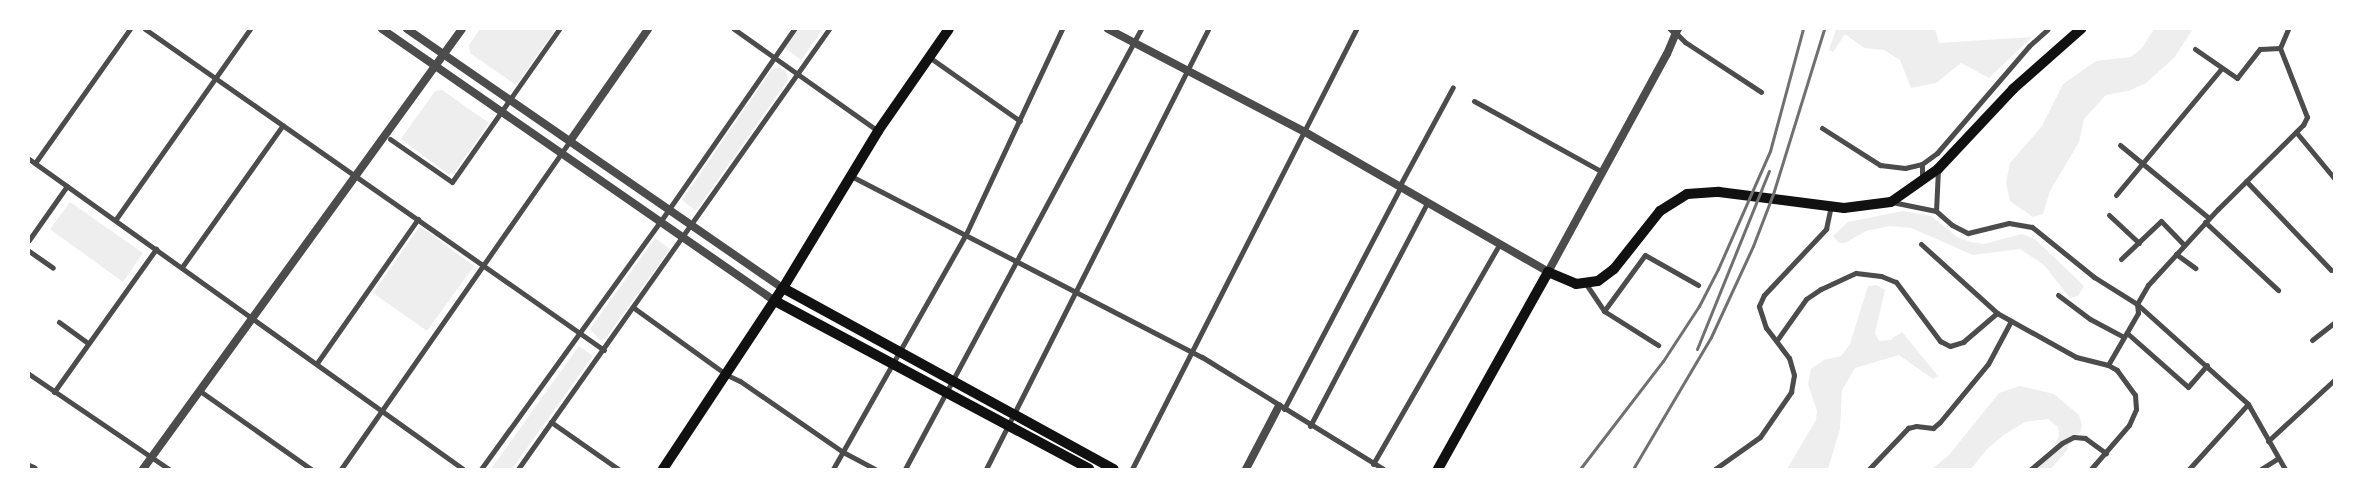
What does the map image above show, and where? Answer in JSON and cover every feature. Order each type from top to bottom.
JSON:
[{"type":"main road","points":[[662,469],[727,376],[775,301],[878,131],[949,29]]},
{"type":"main road","points":[[1438,469],[1548,272],[1568,282],[1586,284],[1598,281],[1614,269],[1660,210],[1687,194],[1719,192],[1831,206],[1869,206],[1891,202],[1938,170],[2013,89],[2081,29]]},
{"type":"main road","points":[[783,288],[1013,416],[1114,469]]},
{"type":"main road","points":[[775,301],[1088,469]]},
{"type":"street","points":[[35,163],[130,29]]},
{"type":"street","points":[[145,29],[604,350]]},
{"type":"street","points":[[116,219],[250,29]]},
{"type":"street","points":[[382,29],[775,301]]},
{"type":"street","points":[[407,29],[783,288]]},
{"type":"street","points":[[143,469],[462,29]]},
{"type":"street","points":[[390,139],[452,182],[559,29]]},
{"type":"street","points":[[341,469],[648,29]]},
{"type":"street","points":[[734,29],[878,131]]},
{"type":"street","points":[[480,469],[581,334],[794,29]]},
{"type":"street","points":[[518,469],[634,308],[829,29]]},
{"type":"street","points":[[833,469],[965,236],[1062,29]]},
{"type":"street","points":[[1108,29],[1305,132],[1401,185],[1548,272],[1676,30],[1762,92]]},
{"type":"street","points":[[905,469],[1141,29]]},
{"type":"street","points":[[986,469],[1208,29]]},
{"type":"street","points":[[1132,469],[1356,29]]},
{"type":"street","points":[[1822,128],[1880,165],[1905,168],[1922,164],[1937,153],[2029,46],[2048,29]]},
{"type":"street","points":[[2108,365],[2138,313],[2137,304],[2148,285],[2207,220],[2296,132],[2307,117],[2280,48],[2288,29]]},
{"type":"street","points":[[2195,49],[2237,78],[2260,49],[2280,48]]},
{"type":"street","points":[[930,58],[1020,121]]},
{"type":"street","points":[[2116,195],[2222,68]]},
{"type":"street","points":[[1246,469],[1282,407],[1453,88]]},
{"type":"street","points":[[1474,101],[1601,171]]},
{"type":"street","points":[[182,268],[283,125]]},
{"type":"street","points":[[2296,132],[2334,178]]},
{"type":"street","points":[[2120,144],[2207,220],[2278,290]]},
{"type":"street","points":[[29,159],[116,219],[463,469]]},
{"type":"street","points":[[1922,164],[1922,181]]},
{"type":"street","points":[[1936,211],[1938,170]]},
{"type":"street","points":[[851,176],[1192,352],[1383,469]]},
{"type":"street","points":[[2246,181],[2332,270]]},
{"type":"street","points":[[29,240],[67,186]]},
{"type":"street","points":[[1310,426],[1428,201]]},
{"type":"street","points":[[1891,202],[1936,211],[1968,233],[2009,223],[2032,227],[2094,277],[2137,304],[2207,365],[2248,404],[2277,459],[2285,469]]},
{"type":"street","points":[[1716,469],[1760,437],[1791,392],[1794,375],[1789,358],[1766,328],[1759,306],[1764,294],[1826,229],[1831,206]]},
{"type":"street","points":[[2108,214],[2139,243]]},
{"type":"street","points":[[317,363],[418,219]]},
{"type":"street","points":[[2122,260],[2161,221],[2184,245]]},
{"type":"street","points":[[1374,464],[1500,243]]},
{"type":"street","points":[[1921,244],[1997,313],[2076,357],[2108,365],[2117,370],[2135,395],[2136,409],[2129,425],[2091,469]]},
{"type":"street","points":[[54,392],[156,249]]},
{"type":"street","points":[[29,251],[53,268]]},
{"type":"street","points":[[2176,254],[2195,268]]},
{"type":"street","points":[[1604,311],[1645,255],[1698,285]]},
{"type":"street","points":[[1777,340],[1806,299],[1821,288],[1856,273],[1881,276],[1896,282],[1940,341],[1950,346],[1963,342],[1997,313]]},
{"type":"street","points":[[1586,284],[1604,311],[1658,345]]},
{"type":"street","points":[[2058,295],[2090,319],[2126,335],[2188,387],[2207,365]]},
{"type":"street","points":[[634,308],[727,376],[740,381],[842,452],[875,469]]},
{"type":"street","points":[[59,322],[88,343]]},
{"type":"street","points":[[1869,469],[1908,428],[1936,426],[1988,364],[2011,322]]},
{"type":"street","points":[[2312,340],[2334,323]]},
{"type":"street","points":[[29,374],[168,469]]},
{"type":"street","points":[[2268,441],[2334,380]]},
{"type":"street","points":[[200,391],[311,469]]},
{"type":"street","points":[[2189,469],[2248,404]]},
{"type":"street","points":[[551,422],[618,469]]},
{"type":"street","points":[[2031,469],[2062,443],[2074,437],[2085,438],[2106,453]]},
{"type":"street","points":[[2261,469],[2277,459]]},
{"type":"street","points":[[29,467],[34,469]]},
{"type":"shaded area","points":[[480,29],[552,29],[553,33],[516,85],[470,53],[469,45]]},
{"type":"shaded area","points":[[798,29],[823,29],[801,60],[785,48]]},
{"type":"shaded area","points":[[1836,29],[1935,29],[1939,43],[2032,37],[1989,78],[1961,63],[1936,83],[1911,88],[1900,60],[1884,50],[1864,48],[1845,34],[1833,52],[1829,50]]},
{"type":"shaded area","points":[[2154,29],[2193,29],[2174,58],[2146,83],[2128,91],[2106,95],[2084,119],[2079,142],[2050,191],[2043,214],[2033,217],[2010,201],[2006,183],[2010,163],[2042,126],[2063,84],[2096,61],[2131,57],[2142,48]]},
{"type":"shaded area","points":[[780,68],[786,71],[788,80],[696,211],[682,200],[772,69]]},
{"type":"shaded area","points":[[442,90],[489,123],[454,173],[448,174],[401,139],[435,91]]},
{"type":"shaded area","points":[[70,202],[143,253],[123,282],[50,229]]},
{"type":"shaded area","points":[[1903,211],[1931,216],[1957,237],[1971,242],[1984,244],[2022,234],[2035,239],[2084,286],[2078,296],[2070,298],[2044,265],[2020,249],[1973,255],[1911,228],[1890,226],[1866,231],[1845,243],[1839,243],[1833,236],[1848,222]]},
{"type":"shaded area","points":[[420,226],[474,266],[427,331],[373,293]]},
{"type":"shaded area","points":[[655,238],[670,249],[605,339],[600,340],[590,329]]},
{"type":"shaded area","points":[[1876,285],[1885,290],[1875,333],[1879,341],[1890,340],[1902,332],[1938,376],[1933,379],[1899,355],[1855,368],[1842,390],[1840,429],[1828,469],[1787,469],[1816,420],[1817,411],[1808,384],[1811,369],[1824,360],[1841,356],[1850,344],[1868,286]]},
{"type":"shaded area","points":[[579,346],[593,356],[512,469],[491,469]]},
{"type":"shaded area","points":[[2020,386],[2054,394],[2079,415],[2082,425],[2080,433],[2070,440],[2067,450],[2051,469],[2033,469],[2053,448],[2059,436],[2058,427],[2048,419],[2025,422],[2005,434],[1987,449],[1971,469],[1932,469],[1949,455],[1999,393]]},
{"type":"railway","points":[[1580,469],[1663,361],[1699,306],[1718,269],[1770,151],[1803,29]]},
{"type":"railway","points":[[1633,469],[1711,337],[1753,246],[1773,194],[1824,29]]},
{"type":"railway","points":[[1697,349],[1769,171]]}]
